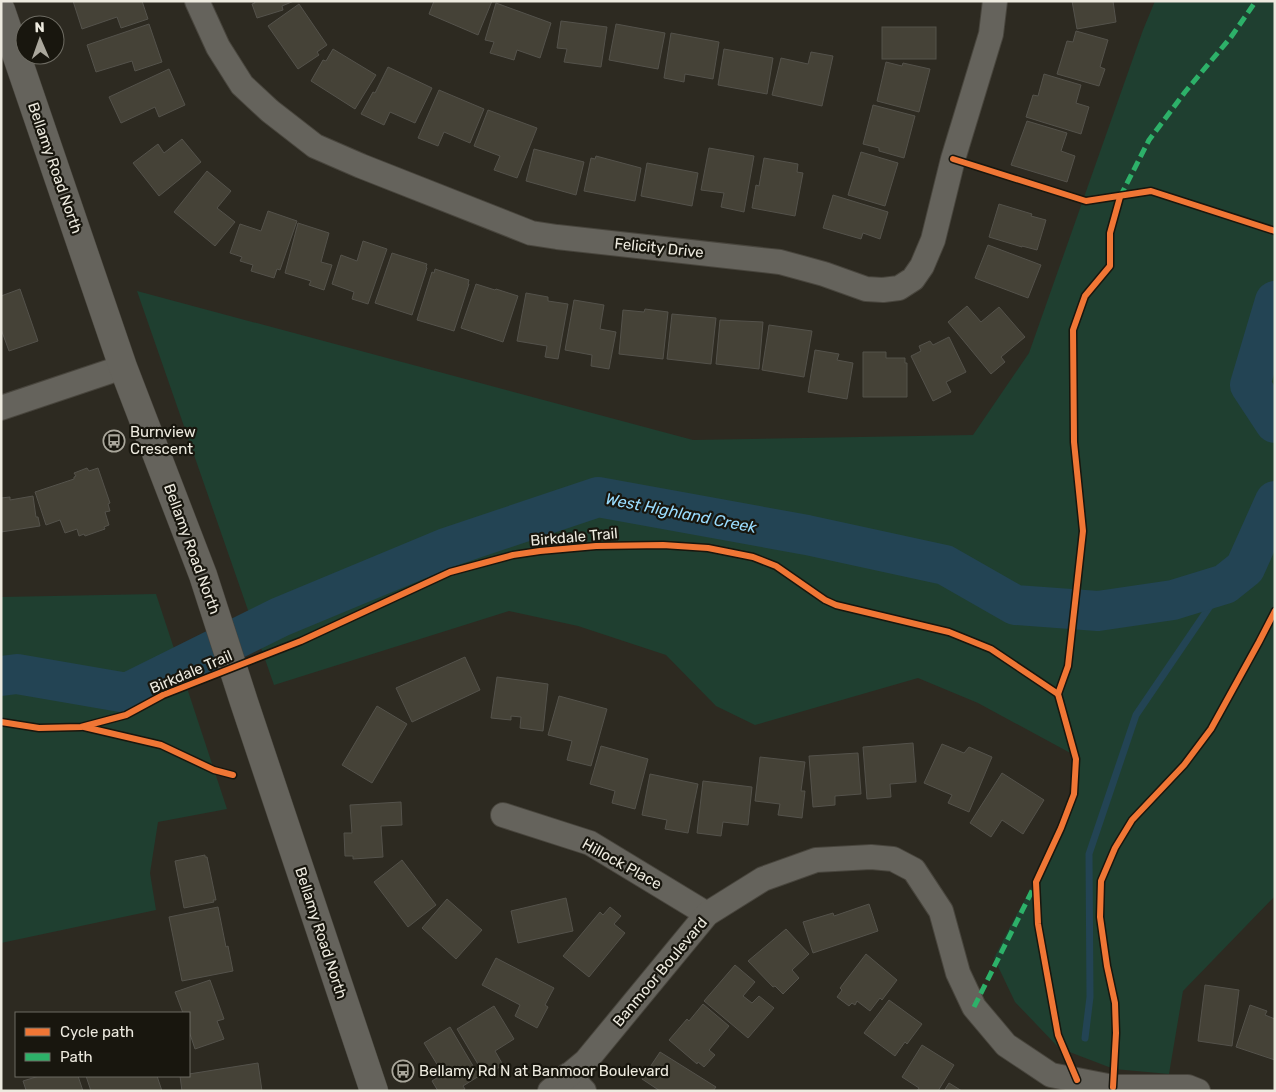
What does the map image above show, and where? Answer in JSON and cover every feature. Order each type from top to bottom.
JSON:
[{"type":"street","name":"Felicity Drive","points":[[197,1],[218,47],[242,85],[270,111],[315,146],[353,163],[531,232],[557,237],[780,262],[824,274],[866,289],[883,290],[899,288],[913,279],[922,266],[933,240],[953,159],[991,34],[995,1]]},
{"type":"street","name":"Bellamy Road North","points":[[1,10],[123,367],[203,575],[374,1091]]},
{"type":"street","points":[[1,408],[123,367]]},
{"type":"street","name":"Hillock Place","points":[[503,815],[590,843],[707,914]]},
{"type":"street","name":"Banmoor Boulevard","points":[[550,1091],[576,1083],[586,1061],[707,914],[763,879],[816,860],[871,857],[893,859],[914,870],[941,911],[958,972],[974,1007],[1006,1045],[1051,1075],[1113,1087],[1188,1087],[1198,1091]]},
{"type":"green space","points":[[1155,1],[1275,1],[1275,896],[1183,991],[1169,1074],[1114,1069],[1059,1048],[1015,1002],[994,958],[1042,869],[1069,809],[1075,760],[1074,755],[978,703],[918,678],[755,725],[716,706],[666,655],[578,626],[509,611],[274,685],[137,291],[693,440],[973,435],[1029,353],[1143,30]]},
{"type":"green space","points":[[156,594],[227,809],[158,822],[150,873],[156,910],[1,943],[1,597]]},
{"type":"building","points":[[73,1],[142,1],[148,19],[121,28],[117,17],[82,29]]},
{"type":"building","points":[[254,1],[294,1],[282,6],[283,10],[257,18],[252,4],[255,3]]},
{"type":"building","points":[[434,1],[492,1],[478,35],[429,14]]},
{"type":"building","points":[[1072,1],[1113,1],[1116,22],[1077,29]]},
{"type":"building","points":[[496,3],[551,23],[540,58],[517,50],[514,60],[490,53],[494,42],[485,40]]},
{"type":"building","points":[[299,4],[327,45],[317,52],[319,55],[298,69],[268,26]]},
{"type":"building","points":[[561,21],[607,27],[601,67],[564,62],[567,49],[557,48]]},
{"type":"building","points":[[149,24],[162,62],[135,71],[132,61],[96,72],[87,45]]},
{"type":"building","points":[[616,24],[665,33],[658,69],[609,60]]},
{"type":"building","points":[[882,27],[936,27],[936,59],[882,59]]},
{"type":"building","points":[[1076,31],[1108,40],[1100,67],[1105,69],[1099,86],[1057,74],[1067,41],[1073,42]]},
{"type":"building","points":[[671,33],[719,42],[713,79],[685,74],[684,82],[664,78]]},
{"type":"building","points":[[333,49],[376,75],[355,109],[311,81],[323,60],[326,61]]},
{"type":"building","points":[[724,49],[773,58],[767,94],[718,85]]},
{"type":"building","points":[[811,52],[833,56],[822,106],[772,95],[781,58],[808,64]]},
{"type":"building","points":[[886,62],[902,66],[903,63],[930,69],[919,112],[877,101]]},
{"type":"building","points":[[388,67],[432,88],[415,123],[390,112],[384,125],[361,114],[373,92],[375,93]]},
{"type":"building","points":[[169,69],[185,105],[159,117],[155,107],[121,123],[109,97]]},
{"type":"building","points":[[1044,74],[1081,85],[1076,103],[1089,107],[1081,134],[1026,117],[1033,95],[1038,96]]},
{"type":"building","points":[[439,90],[484,109],[470,143],[444,132],[438,146],[418,138]]},
{"type":"building","points":[[873,105],[915,116],[904,158],[863,144]]},
{"type":"building","points":[[488,110],[537,128],[517,178],[494,170],[500,156],[474,146]]},
{"type":"building","points":[[1027,121],[1067,133],[1061,151],[1075,156],[1067,182],[1011,165]]},
{"type":"building","points":[[182,139],[201,162],[159,196],[133,163],[158,144],[164,153]]},
{"type":"building","points":[[709,148],[754,156],[744,212],[721,207],[724,193],[701,190]]},
{"type":"building","points":[[534,149],[584,162],[576,195],[526,181]]},
{"type":"building","points":[[861,152],[898,163],[885,206],[848,195]]},
{"type":"building","points":[[596,156],[641,168],[635,201],[584,191],[591,158],[595,159]]},
{"type":"building","points":[[764,158],[798,164],[797,172],[803,173],[795,216],[752,208],[756,185],[759,186]]},
{"type":"building","points":[[647,163],[698,173],[692,206],[641,196]]},
{"type":"building","points":[[207,171],[231,191],[217,208],[235,222],[215,246],[174,212]]},
{"type":"building","points":[[833,195],[888,212],[880,239],[863,233],[861,239],[823,228]]},
{"type":"building","points":[[999,204],[1046,220],[1037,250],[989,237]]},
{"type":"building","points":[[268,211],[297,221],[280,270],[277,269],[274,278],[251,271],[253,265],[240,261],[242,257],[230,253],[240,224],[261,231]]},
{"type":"building","points":[[298,223],[329,233],[321,262],[332,265],[324,290],[309,285],[311,281],[285,273]]},
{"type":"building","points":[[363,241],[387,249],[368,304],[352,299],[354,292],[332,284],[341,255],[357,261]]},
{"type":"building","points":[[988,245],[1041,265],[1028,298],[975,278]]},
{"type":"building","points":[[392,253],[427,264],[412,315],[375,303]]},
{"type":"building","points":[[435,269],[469,280],[454,331],[417,320],[432,272],[434,273]]},
{"type":"building","points":[[476,284],[518,296],[503,342],[461,328]]},
{"type":"building","points":[[20,289],[38,341],[9,351],[1,329],[1,296]]},
{"type":"building","points":[[526,293],[548,297],[548,301],[568,304],[558,359],[545,357],[547,346],[517,341]]},
{"type":"building","points":[[574,300],[604,305],[600,329],[616,332],[609,369],[591,366],[592,355],[565,350]]},
{"type":"building","points":[[967,306],[981,322],[999,307],[1025,337],[1001,357],[1005,362],[991,374],[948,322]]},
{"type":"building","points":[[645,309],[668,312],[663,359],[619,354],[623,310],[644,312]]},
{"type":"building","points":[[672,314],[716,318],[711,364],[667,359]]},
{"type":"building","points":[[720,320],[763,322],[759,369],[716,364]]},
{"type":"building","points":[[769,325],[812,331],[804,377],[762,370]]},
{"type":"building","points":[[949,337],[966,372],[946,382],[951,392],[933,401],[911,356],[921,351],[919,346],[930,341],[933,345]]},
{"type":"building","points":[[815,350],[839,354],[837,360],[853,363],[847,399],[808,392]]},
{"type":"building","points":[[863,352],[886,352],[886,358],[905,358],[905,363],[907,363],[907,397],[863,397]]},
{"type":"building","points":[[87,468],[89,471],[98,468],[110,503],[108,504],[110,511],[105,512],[109,525],[104,527],[105,529],[85,536],[84,534],[79,536],[77,529],[65,533],[60,520],[46,525],[35,492],[74,479],[76,476],[74,473]]},
{"type":"building","points":[[33,496],[36,517],[38,517],[40,526],[1,532],[1,498],[10,497],[10,500]]},
{"type":"building","points":[[465,657],[480,690],[412,722],[396,688]]},
{"type":"building","points":[[497,677],[548,684],[543,731],[520,728],[521,717],[511,716],[511,720],[491,718]]},
{"type":"building","points":[[559,696],[607,709],[591,766],[567,760],[572,741],[548,735]]},
{"type":"building","points":[[377,706],[407,724],[372,783],[342,765]]},
{"type":"building","points":[[913,743],[916,782],[890,784],[891,797],[867,799],[863,747]]},
{"type":"building","points":[[942,744],[964,753],[969,747],[992,757],[969,812],[948,803],[952,795],[924,783]]},
{"type":"building","points":[[601,746],[648,759],[635,809],[612,803],[615,791],[590,784]]},
{"type":"building","points":[[858,753],[861,794],[835,796],[835,805],[813,807],[809,756]]},
{"type":"building","points":[[760,757],[805,762],[801,791],[805,791],[802,818],[778,815],[780,804],[755,801]]},
{"type":"building","points":[[1002,773],[1044,800],[1023,834],[1002,820],[991,837],[970,823]]},
{"type":"building","points":[[650,774],[698,784],[688,833],[665,829],[667,820],[642,815]]},
{"type":"building","points":[[703,781],[752,787],[748,825],[723,822],[721,836],[697,833]]},
{"type":"building","points":[[401,802],[402,825],[381,826],[383,857],[353,859],[353,856],[345,856],[344,833],[352,833],[350,805]]},
{"type":"building","points":[[205,855],[216,900],[184,908],[175,861]]},
{"type":"building","points":[[402,860],[436,905],[408,927],[374,882]]},
{"type":"building","points":[[566,898],[573,931],[518,943],[511,911]]},
{"type":"building","points":[[447,899],[482,930],[456,959],[422,928]]},
{"type":"building","points":[[869,904],[878,931],[813,953],[803,922],[833,913],[834,916]]},
{"type":"building","points":[[218,907],[233,971],[182,981],[169,917]]},
{"type":"building","points":[[610,907],[621,916],[614,924],[625,933],[589,977],[563,956],[600,912],[603,915]]},
{"type":"building","points":[[786,929],[809,954],[792,970],[799,978],[783,994],[775,986],[773,987],[748,961]]},
{"type":"building","points":[[866,954],[897,980],[882,1000],[880,998],[870,1011],[857,1001],[855,1005],[852,1003],[849,1006],[837,997],[842,990],[840,988]]},
{"type":"building","points":[[496,958],[554,988],[545,1005],[548,1007],[537,1028],[515,1016],[520,1005],[482,985]]},
{"type":"building","points":[[735,965],[755,982],[743,996],[752,1003],[759,996],[774,1008],[748,1038],[704,1001]]},
{"type":"building","points":[[210,980],[224,1019],[217,1021],[224,1039],[195,1049],[190,1034],[190,1012],[183,1012],[175,992]]},
{"type":"building","points":[[1205,985],[1239,990],[1232,1046],[1198,1041]]},
{"type":"building","points":[[889,1000],[922,1024],[895,1056],[864,1033]]},
{"type":"building","points":[[703,1004],[729,1026],[709,1050],[715,1055],[704,1067],[698,1062],[697,1064],[669,1040]]},
{"type":"building","points":[[1250,1005],[1267,1011],[1265,1015],[1275,1019],[1275,1060],[1236,1047]]},
{"type":"building","points":[[494,1006],[514,1039],[495,1051],[503,1065],[485,1076],[457,1029]]},
{"type":"building","points":[[450,1027],[479,1076],[463,1086],[465,1089],[462,1091],[438,1091],[432,1081],[443,1074],[424,1043]]},
{"type":"building","points":[[922,1045],[954,1065],[938,1091],[917,1091],[919,1088],[902,1077]]},
{"type":"building","points":[[660,1052],[716,1087],[713,1091],[660,1091],[642,1079]]},
{"type":"building","points":[[258,1063],[262,1091],[182,1091],[180,1077],[190,1077],[190,1074]]},
{"type":"building","points":[[36,1077],[78,1077],[83,1091],[25,1091],[23,1081]]},
{"type":"building","points":[[86,1077],[157,1077],[162,1091],[91,1091]]},
{"type":"building","points":[[949,1083],[962,1091],[944,1091]]},
{"type":"waterway","name":"West Highland Creek","points":[[1275,301],[1250,385],[1275,423]]},
{"type":"waterway","name":"West Highland Creek","points":[[1,676],[17,674],[127,693],[280,617],[446,548],[598,497],[807,535],[945,565],[1015,605],[1098,611],[1173,600],[1225,584],[1245,568],[1275,501]]},
{"type":"waterway","points":[[1085,1038],[1090,997],[1089,854],[1136,715],[1225,584]]},
{"type":"marked path","points":[[1120,197],[1149,140],[1185,92],[1231,37],[1256,1]]},
{"type":"marked path","points":[[974,1007],[1035,885]]},
{"type":"cycle path","points":[[953,159],[1086,201],[1151,191],[1275,231]]},
{"type":"cycle path","points":[[1077,1080],[1058,1035],[1038,924],[1036,882],[1061,828],[1074,794],[1076,759],[1058,694],[1068,666],[1083,531],[1074,442],[1073,330],[1085,296],[1110,266],[1110,233],[1120,197]]},
{"type":"cycle path","name":"Birkdale Trail","points":[[1,722],[39,728],[81,727],[126,715],[163,695],[301,641],[450,572],[513,555],[596,546],[663,545],[708,548],[753,557],[776,566],[825,600],[836,605],[949,632],[991,649],[1058,694]]},
{"type":"cycle path","points":[[1113,1087],[1116,1033],[1115,1003],[1107,966],[1100,917],[1101,881],[1115,848],[1132,820],[1184,765],[1211,729],[1275,611]]},
{"type":"cycle path","points":[[84,727],[161,745],[214,770],[233,775]]},
{"type":"place","name":"Burnview Crescent","points":[[114,441]]},
{"type":"place","name":"Bellamy Rd N at Banmoor Boulevard","points":[[403,1071]]}]
